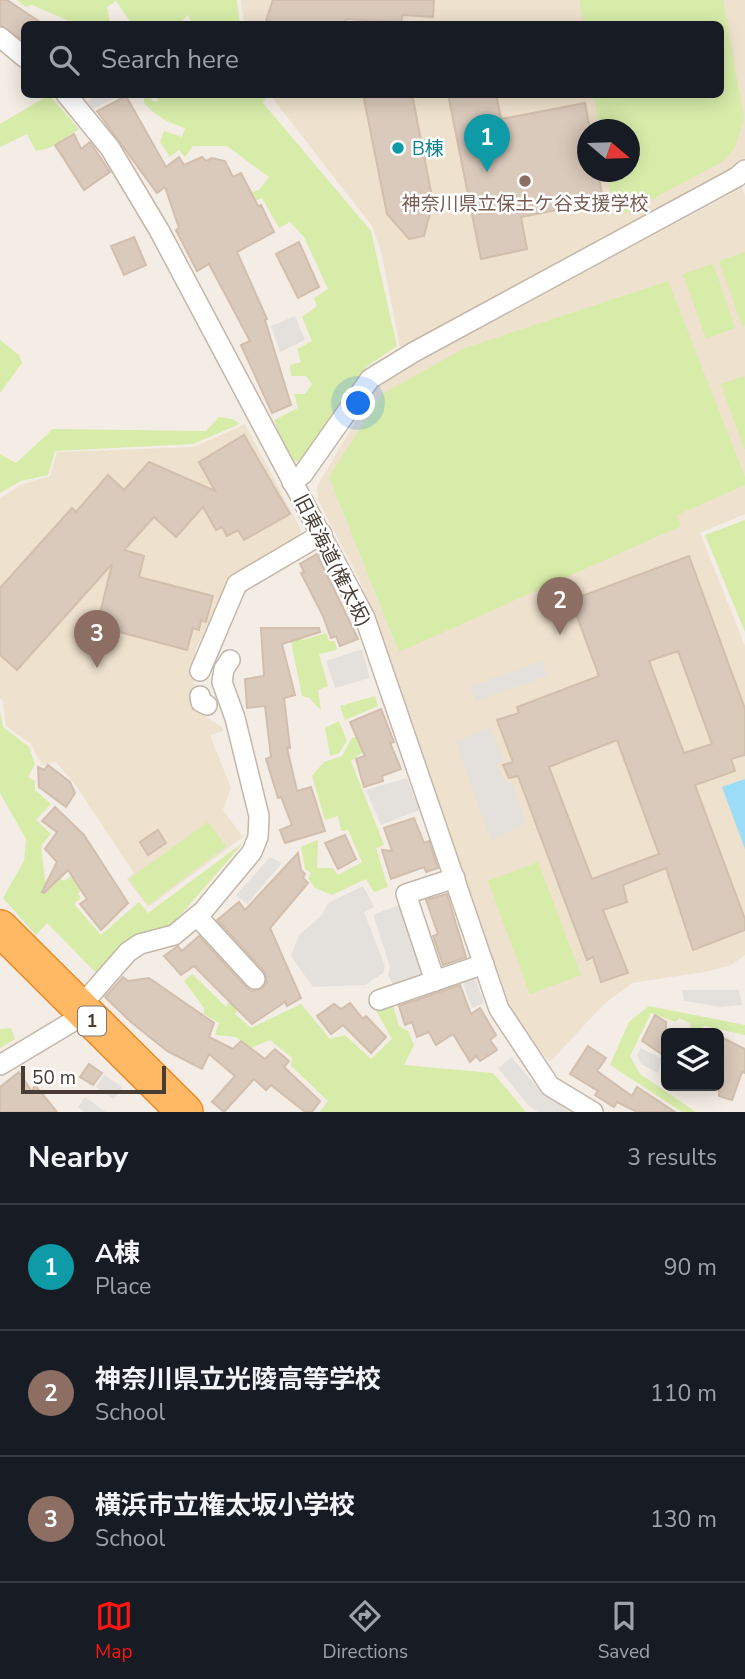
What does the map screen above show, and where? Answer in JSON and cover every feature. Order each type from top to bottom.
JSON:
[{"type":"highway","name":"1","points":[[0,928],[185,1112]]},
{"type":"street","points":[[0,37],[21,54]]},
{"type":"street","name":"旧東海道(権太坂)","points":[[69,98],[110,148],[152,218],[365,618],[499,1009],[550,1086],[593,1112]]},
{"type":"street","points":[[292,482],[303,474],[370,379],[414,352],[737,177],[745,170]]},
{"type":"street","points":[[200,671],[237,584],[322,534]]},
{"type":"street","points":[[0,1065],[82,1011],[128,952],[140,944],[174,935],[197,916],[241,869],[258,837],[259,816],[216,708],[224,668],[230,660]]},
{"type":"street","points":[[435,981],[406,894],[456,878]]},
{"type":"street","points":[[197,916],[255,979]]},
{"type":"street","points":[[379,1000],[484,964]]},
{"type":"shaded area","name":"神奈川県立保土ケ谷支援学校","points":[[241,0],[745,0],[745,158],[731,171],[482,307],[400,347],[381,251],[372,226],[272,98],[724,98],[724,21],[244,21]]},
{"type":"shaded area","points":[[92,98],[114,98],[93,109],[88,103]]},
{"type":"shaded area","points":[[742,188],[745,196],[745,514],[700,533],[745,646],[745,955],[731,965],[709,971],[632,983],[604,1004],[550,1062],[529,1038],[510,1006],[376,623],[359,579],[318,500],[317,486],[375,389],[452,343]]},
{"type":"shaded area","points":[[295,316],[305,340],[280,352],[271,326]]},
{"type":"shaded area","points":[[245,424],[301,530],[299,535],[233,575],[195,651],[194,709],[223,728],[223,731],[210,735],[231,788],[223,810],[243,837],[148,907],[127,879],[134,873],[77,787],[55,761],[42,766],[31,744],[6,726],[3,701],[0,698],[0,499],[20,485],[50,476],[57,452],[194,447]]},
{"type":"shaded area","points":[[362,649],[370,678],[335,688],[326,661]]},
{"type":"shaded area","points":[[542,661],[547,676],[476,701],[470,687]]},
{"type":"shaded area","points":[[490,727],[504,761],[498,764],[506,783],[512,783],[526,823],[491,841],[456,742]]},
{"type":"shaded area","points":[[407,778],[419,810],[381,825],[366,790]]},
{"type":"shaded area","points":[[270,857],[282,863],[247,904],[236,895]]},
{"type":"shaded area","points":[[363,886],[374,907],[364,912],[385,966],[383,973],[365,985],[313,987],[291,956],[299,935],[322,915],[328,903]]},
{"type":"shaded area","points":[[405,903],[428,974],[394,987],[388,974],[390,967],[373,915]]},
{"type":"shaded area","points":[[474,975],[484,1003],[472,1008],[462,980]]},
{"type":"shaded area","points":[[682,990],[739,990],[742,1005],[721,1007],[684,1001]]},
{"type":"shaded area","points":[[641,1048],[661,1058],[658,1073],[641,1064],[637,1055]]},
{"type":"shaded area","points":[[512,1057],[539,1090],[570,1112],[538,1112],[528,1105],[498,1068]]},
{"type":"shaded area","points":[[104,1075],[122,1087],[114,1099],[96,1087]]},
{"type":"shaded area","points":[[85,1097],[106,1112],[84,1112],[78,1107]]},
{"type":"green space","points":[[17,0],[237,0],[240,21],[191,21],[188,15],[182,21],[130,21],[116,1],[107,7],[109,21],[69,21],[32,5],[26,7]]},
{"type":"green space","points":[[579,0],[723,0],[744,118],[735,147],[722,162],[626,213],[612,201],[609,182],[640,182],[640,119],[598,119],[595,98],[724,98],[724,21],[583,21]]},
{"type":"green space","points":[[44,98],[52,98],[79,129],[49,148],[36,151],[27,134],[0,147],[0,124]]},
{"type":"green space","points":[[144,98],[152,98],[152,101],[157,102],[158,98],[266,98],[263,103],[371,231],[397,346],[366,367],[325,436],[299,462],[290,460],[274,420],[298,408],[294,394],[305,394],[312,384],[306,376],[291,376],[290,365],[301,362],[297,349],[312,341],[302,317],[317,306],[314,298],[328,289],[304,237],[290,222],[279,228],[262,198],[237,207],[232,199],[259,190],[269,177],[227,146],[193,146],[185,157],[179,150],[170,157],[160,142],[164,131],[182,137],[185,128],[153,112],[144,103]]},
{"type":"green space","points":[[745,252],[745,325],[742,326],[719,261]]},
{"type":"green space","points":[[713,264],[735,328],[706,339],[683,274]]},
{"type":"green space","points":[[668,281],[745,477],[745,485],[677,515],[681,526],[399,652],[329,477],[382,394],[465,348]]},
{"type":"green space","points":[[0,340],[19,355],[22,363],[0,393]]},
{"type":"green space","points":[[745,376],[745,449],[744,449],[721,384]]},
{"type":"green space","points":[[219,417],[233,419],[240,424],[193,444],[55,451],[48,475],[21,481],[0,493],[0,454],[16,463],[53,429],[206,431]]},
{"type":"green space","points":[[745,520],[745,632],[705,535]]},
{"type":"green space","points":[[299,630],[303,640],[326,633],[329,641],[335,641],[337,650],[319,654],[328,686],[318,690],[321,710],[309,698],[302,696],[289,632]]},
{"type":"green space","points":[[375,696],[378,706],[345,720],[340,706]]},
{"type":"green space","points":[[0,711],[3,727],[29,747],[35,764],[28,777],[35,781],[35,790],[51,804],[36,820],[51,834],[41,846],[45,880],[50,884],[57,876],[64,881],[76,873],[86,887],[78,893],[81,898],[74,904],[101,935],[139,902],[148,913],[244,842],[165,933],[99,976],[47,923],[36,935],[3,898],[24,861],[26,839],[0,793]]},
{"type":"green space","points":[[339,721],[347,741],[339,753],[330,756],[325,728]]},
{"type":"green space","points":[[361,735],[367,749],[351,761],[384,845],[376,848],[388,887],[374,892],[366,879],[332,895],[315,888],[308,878],[311,873],[305,869],[301,847],[318,840],[317,868],[333,868],[338,875],[362,862],[348,830],[341,831],[338,816],[325,820],[312,776],[324,762],[342,756],[352,738]]},
{"type":"green space","points":[[208,822],[226,846],[148,905],[129,879]]},
{"type":"green space","points":[[538,862],[581,975],[530,994],[488,881]]},
{"type":"green space","points":[[192,974],[226,1007],[230,1000],[238,1010],[235,1014],[251,1028],[301,1004],[330,1039],[345,1035],[371,1059],[392,1039],[374,1007],[392,1003],[399,1026],[408,1031],[414,1045],[404,1065],[493,1073],[526,1112],[320,1112],[328,1101],[291,1066],[292,1058],[270,1040],[251,1048],[236,1037],[215,1035],[219,1023],[204,1014],[204,1008],[184,981]]},
{"type":"green space","points":[[649,1006],[745,1025],[745,1035],[724,1030],[724,1028],[691,1028],[690,1023],[679,1018],[676,1022],[651,1013],[630,1056],[640,1074],[661,1088],[661,1091],[696,1112],[682,1112],[610,1065],[629,1022]]},
{"type":"green space","points":[[11,1028],[15,1039],[0,1048],[0,1029]]},
{"type":"water","points":[[745,779],[745,849],[722,787]]},
{"type":"building","points":[[0,0],[7,0],[38,21],[21,21],[21,39],[0,25]]},
{"type":"building","points":[[273,0],[434,0],[433,17],[402,15],[402,21],[266,20]]},
{"type":"building","points":[[127,98],[166,167],[179,157],[184,165],[202,157],[206,161],[212,158],[225,161],[233,177],[241,173],[274,232],[237,252],[267,319],[265,320],[291,405],[272,413],[241,345],[250,341],[209,264],[197,271],[176,230],[179,228],[165,187],[157,193],[97,111]]},
{"type":"building","name":"B棟","points":[[364,98],[413,98],[433,202],[424,236],[409,239],[387,214]]},
{"type":"building","points":[[449,98],[497,98],[501,119],[585,103],[588,119],[577,119],[577,182],[600,182],[603,201],[521,217],[527,249],[481,259]]},
{"type":"building","points":[[74,134],[81,149],[90,142],[110,172],[84,190],[55,145]]},
{"type":"building","points":[[134,237],[146,265],[124,275],[111,246]]},
{"type":"building","points":[[299,242],[319,287],[298,298],[276,254]]},
{"type":"building","points":[[244,435],[290,514],[244,540],[238,530],[227,536],[222,527],[216,530],[203,507],[176,537],[154,517],[124,550],[144,556],[139,577],[213,596],[206,622],[201,620],[199,630],[193,628],[187,650],[97,626],[112,564],[17,670],[0,655],[0,588],[72,508],[76,512],[108,475],[124,490],[149,462],[215,491],[199,462]]},
{"type":"building","points":[[317,554],[358,639],[340,646],[336,636],[331,638],[301,573],[304,572],[300,564]]},
{"type":"building","points":[[689,556],[745,709],[745,755],[731,759],[735,771],[695,785],[745,919],[745,930],[693,950],[666,868],[623,885],[627,902],[603,910],[628,973],[601,982],[593,957],[587,960],[518,776],[509,778],[503,765],[513,762],[497,720],[519,713],[517,707],[599,676],[571,600]],"holes":[[[678,651],[712,744],[684,753],[649,661]],[[617,740],[659,854],[592,879],[549,767]]]},
{"type":"building","points":[[261,628],[319,628],[320,632],[282,644],[295,695],[284,698],[290,748],[287,748],[297,791],[311,787],[325,831],[285,843],[280,830],[292,825],[281,797],[278,798],[266,759],[271,757],[265,706],[247,708],[245,679],[264,676]]},
{"type":"building","points":[[381,709],[394,742],[390,743],[401,769],[382,776],[383,781],[364,787],[356,759],[365,756],[350,722]]},
{"type":"building","points":[[48,765],[70,782],[75,793],[66,807],[39,787],[38,767],[44,770]]},
{"type":"building","points":[[55,807],[84,835],[128,903],[101,930],[80,904],[87,899],[68,870],[42,892],[57,862],[45,849],[57,832],[42,821]]},
{"type":"building","points":[[414,818],[424,843],[429,841],[438,868],[426,872],[424,867],[391,879],[382,850],[392,851],[384,828]]},
{"type":"building","points":[[158,830],[166,843],[148,855],[140,842]]},
{"type":"building","points":[[345,835],[356,859],[338,869],[325,843]]},
{"type":"building","points":[[298,853],[301,870],[305,874],[303,878],[308,883],[270,928],[301,998],[287,1006],[285,1002],[252,1024],[194,966],[181,975],[164,956],[178,946],[182,951],[199,936],[247,988],[252,991],[263,988],[267,982],[264,971],[217,920],[239,902],[245,910]]},
{"type":"building","points":[[447,894],[466,957],[443,965],[433,936],[438,934],[426,900]]},
{"type":"building","points":[[123,977],[128,981],[149,978],[214,1023],[209,1037],[233,1049],[241,1041],[265,1059],[275,1049],[289,1061],[284,1067],[320,1101],[312,1112],[305,1112],[271,1085],[266,1090],[254,1079],[224,1112],[212,1102],[235,1076],[209,1054],[202,1069],[167,1051],[131,1022],[105,997]]},
{"type":"building","points":[[460,985],[471,1014],[480,1008],[496,1035],[490,1040],[497,1050],[480,1061],[476,1056],[470,1062],[453,1034],[436,1045],[429,1032],[417,1037],[412,1022],[405,1025],[399,1006]]},
{"type":"building","points":[[350,1003],[363,1019],[366,1016],[386,1037],[371,1053],[343,1025],[331,1034],[317,1016],[334,1004],[341,1009]]},
{"type":"building","points":[[655,1015],[666,1022],[666,1028],[661,1028],[661,1054],[642,1041]]},
{"type":"building","points":[[724,1038],[745,1049],[745,1073],[742,1072],[732,1100],[719,1096],[719,1091],[724,1091]]},
{"type":"building","points":[[588,1046],[606,1058],[597,1071],[632,1096],[637,1087],[675,1112],[637,1112],[617,1102],[614,1107],[595,1095],[598,1091],[570,1074]]},
{"type":"building","points":[[89,1064],[102,1073],[93,1085],[80,1077]]},
{"type":"building","points":[[19,1072],[32,1092],[35,1085],[57,1112],[0,1112],[0,1087]]},
{"type":"place","name":"B棟","points":[[398,148]]},
{"type":"place","name":"A棟","points":[[487,172]]},
{"type":"place","name":"神奈川県立保土ケ谷支援学校","points":[[525,181]]},
{"type":"place","name":"神奈川県立光陵高等学校","points":[[560,635]]},
{"type":"place","name":"横浜市立権太坂小学校","points":[[97,668]]}]
